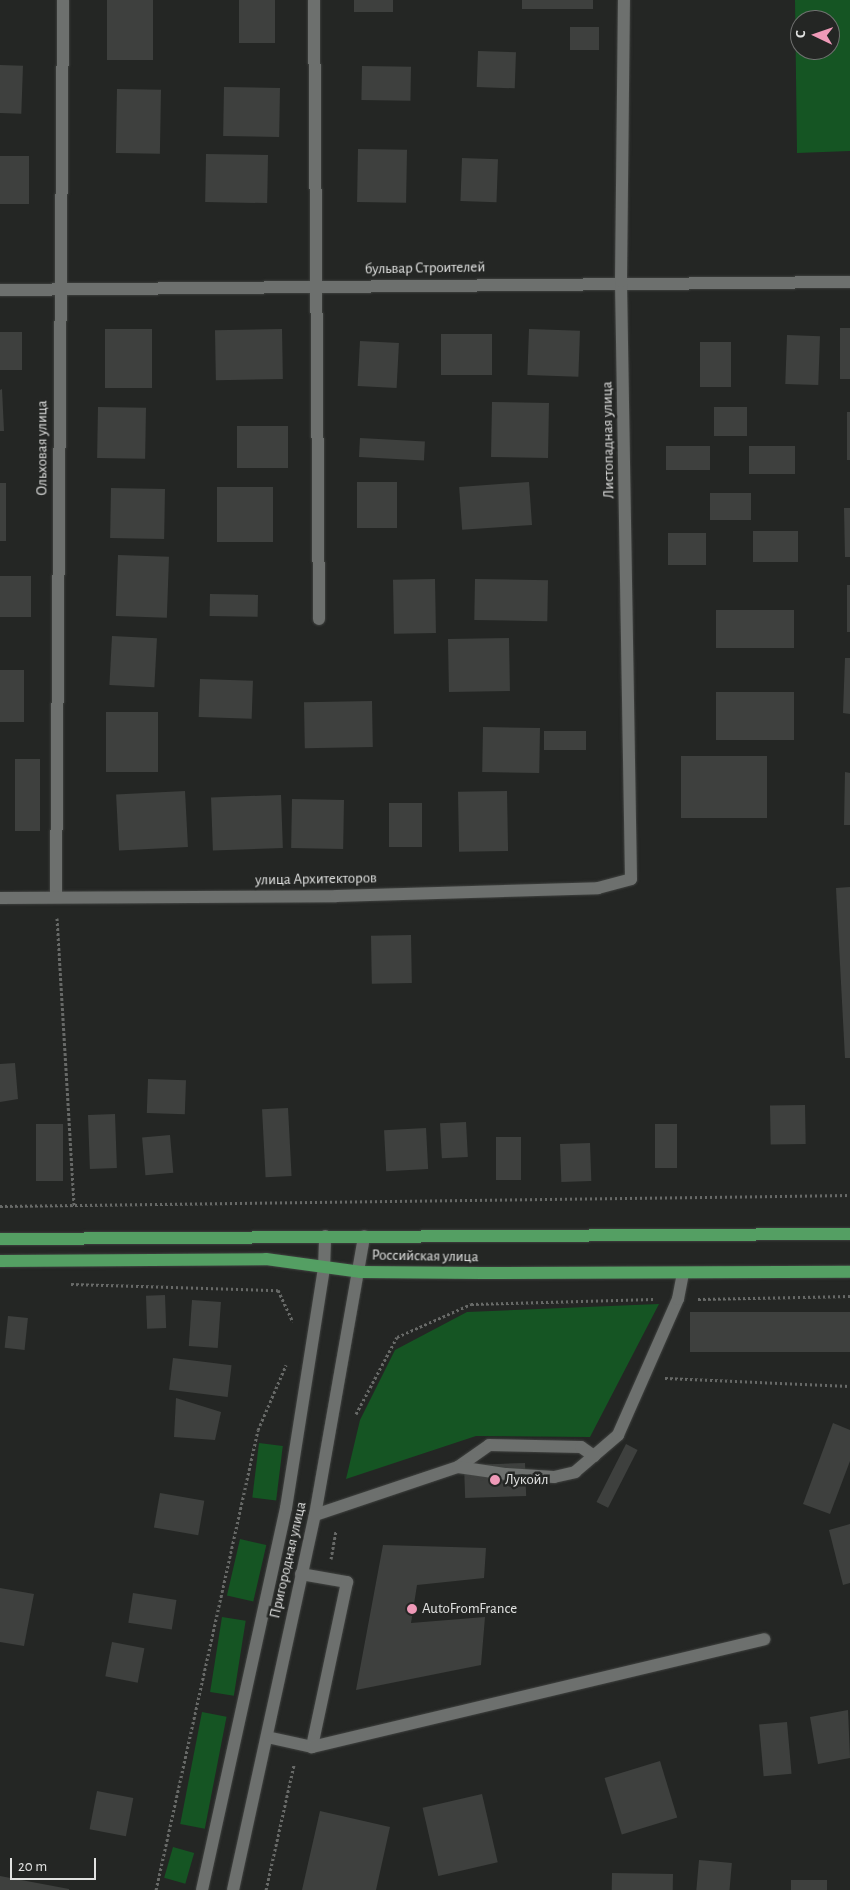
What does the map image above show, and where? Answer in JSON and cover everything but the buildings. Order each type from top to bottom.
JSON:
[{"type":"main road","name":"Российская улица","points":[[0,1239],[850,1234]]},
{"type":"main road","name":"Российская улица","points":[[0,1261],[266,1259],[361,1272],[850,1272]]},
{"type":"street","name":"Ольховая улица","points":[[56,897],[59,289],[63,0]]},
{"type":"street","points":[[314,0],[319,619]]},
{"type":"street","name":"Листопадная улица","points":[[624,0],[622,281],[631,879]]},
{"type":"street","name":"бульвар Строителей","points":[[0,290],[622,281],[850,282]]},
{"type":"street","name":"улица Архитекторов","points":[[0,898],[579,888],[631,879]]},
{"type":"street","name":"Пригородная улица","points":[[202,1890],[286,1508],[324,1268],[325,1236]]},
{"type":"street","name":"Пригородная улица","points":[[233,1890],[315,1514],[361,1272],[364,1236]]},
{"type":"street","points":[[458,1467],[554,1477],[575,1472],[594,1456],[618,1435],[678,1299],[683,1273]]},
{"type":"street","points":[[315,1514],[458,1467],[489,1446],[581,1446],[594,1456]]},
{"type":"street","points":[[301,1574],[347,1582],[312,1747]]},
{"type":"street","points":[[267,1737],[312,1747],[764,1639]]},
{"type":"path","points":[[56,897],[74,1205]]},
{"type":"path","points":[[0,1206],[850,1195]]},
{"type":"path","points":[[59,1284],[278,1290],[293,1327]]},
{"type":"path","points":[[355,1422],[397,1337],[471,1304],[850,1296]]},
{"type":"path","points":[[156,1890],[258,1430],[288,1360]]},
{"type":"path","points":[[644,1377],[850,1386]]},
{"type":"path","points":[[327,1578],[340,1505]]},
{"type":"path","points":[[266,1890],[299,1744]]},
{"type":"green space","points":[[795,0],[850,0],[850,151],[797,153],[796,60],[840,60],[840,10],[795,10]]},
{"type":"green space","points":[[659,1304],[590,1437],[476,1436],[346,1479],[360,1420],[395,1350],[467,1312]]},
{"type":"green space","points":[[259,1443],[283,1446],[276,1501],[252,1498]]},
{"type":"green space","points":[[240,1539],[266,1545],[253,1602],[227,1596]]},
{"type":"green space","points":[[222,1617],[246,1621],[234,1696],[210,1692]]},
{"type":"green space","points":[[202,1712],[227,1717],[205,1829],[180,1824]]},
{"type":"green space","points":[[173,1847],[194,1853],[185,1884],[164,1878]]},
{"type":"place","name":"Лукойл","points":[[495,1480]]},
{"type":"place","name":"AutoFromFrance","points":[[412,1609]]}]
